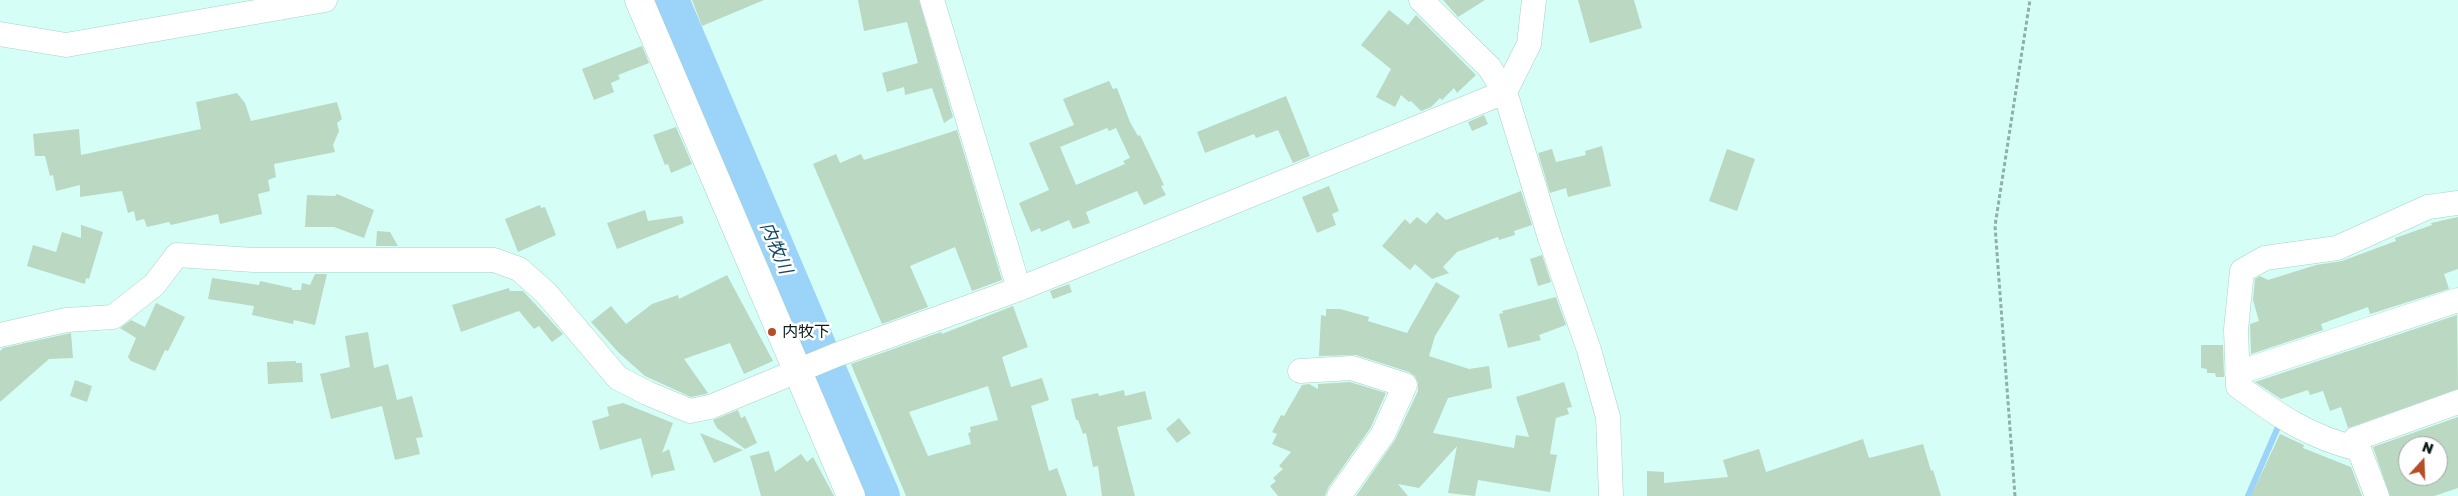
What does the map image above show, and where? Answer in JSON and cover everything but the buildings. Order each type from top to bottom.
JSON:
[{"type":"street","points":[[0,34],[66,45],[325,0]]},
{"type":"street","points":[[639,0],[803,368],[851,496]]},
{"type":"street","points":[[932,0],[1019,289]]},
{"type":"street","points":[[1421,0],[1489,67],[1505,92],[1608,417],[1611,496]]},
{"type":"street","points":[[0,335],[66,320],[113,316],[154,285],[177,255],[254,260],[494,260],[519,269],[546,292],[618,378],[646,393],[690,410],[710,407],[836,355],[1019,289],[1505,92],[1528,44],[1534,0]]},
{"type":"street","points":[[2359,450],[2330,442],[2283,418],[2238,386],[2236,329],[2242,271],[2265,258],[2337,248],[2428,207],[2458,203]]},
{"type":"street","points":[[2237,374],[2458,300]]},
{"type":"street","points":[[1300,371],[1352,368],[1405,385],[1383,434],[1339,496]]},
{"type":"street","points":[[2377,496],[2355,438],[2458,402]]},
{"type":"path","points":[[2015,496],[1995,226],[2030,0]]},
{"type":"waterway","name":"内牧川","points":[[671,0],[882,496]]},
{"type":"waterway","points":[[2248,496],[2278,427]]},
{"type":"place","name":"内牧下","points":[[772,332]]}]
